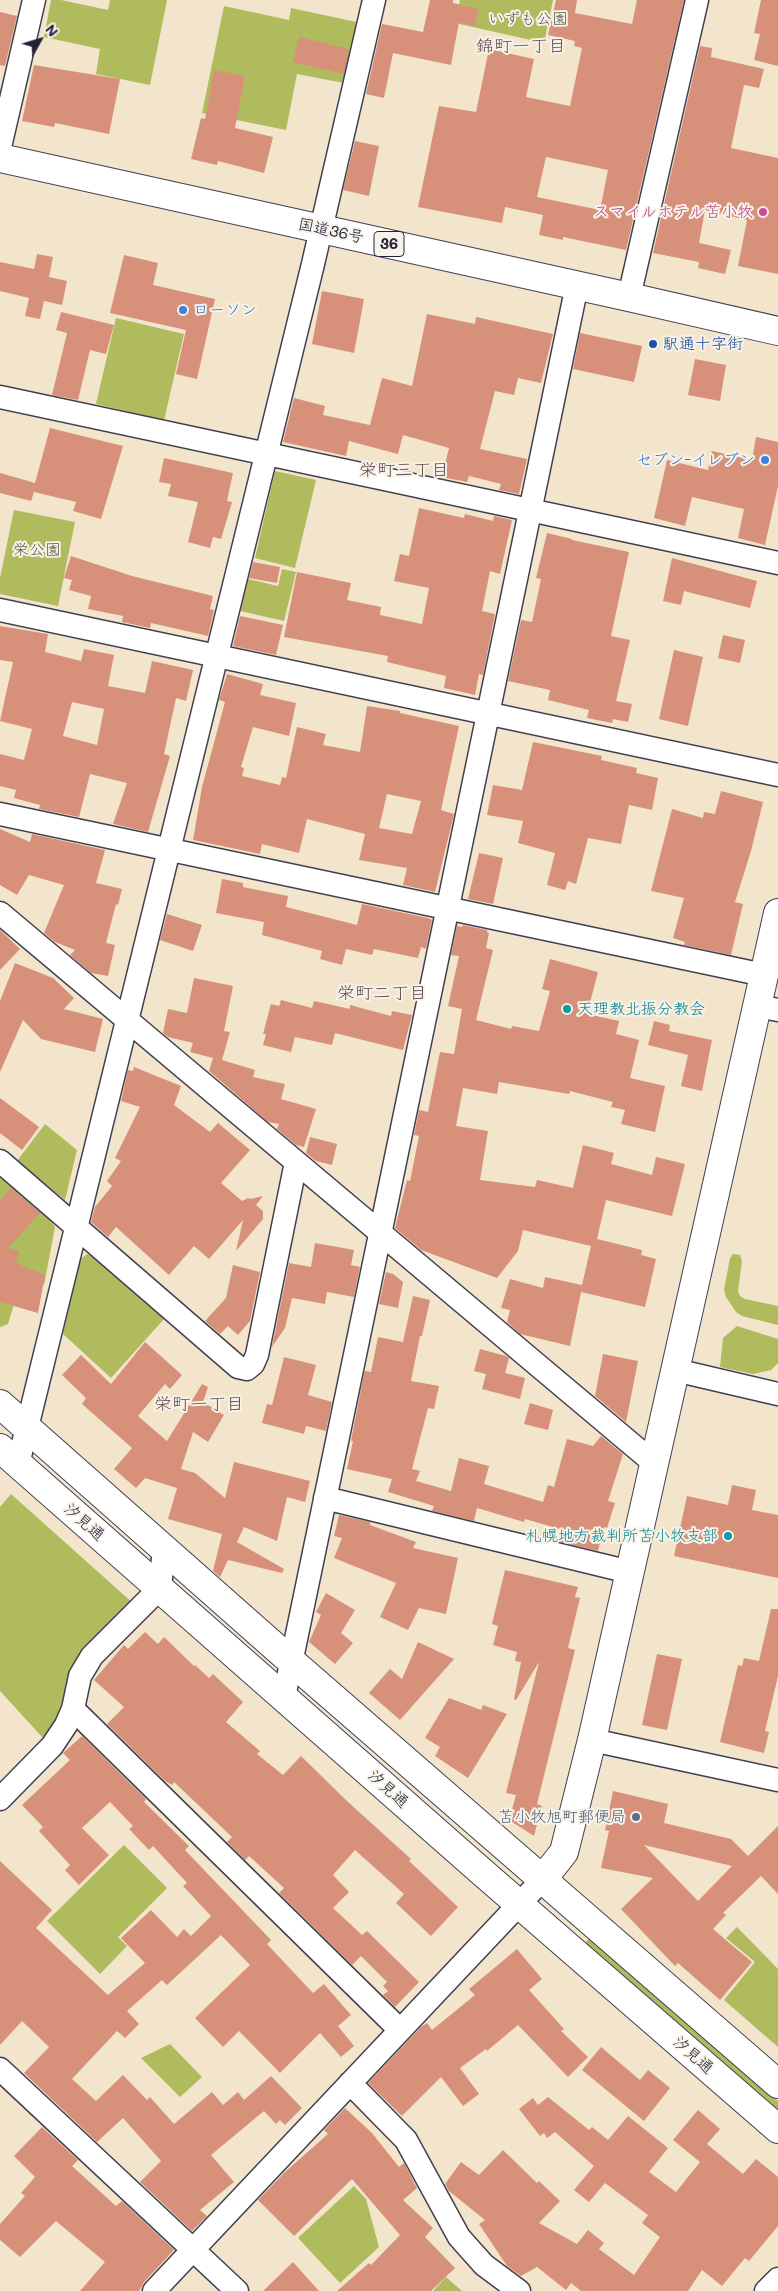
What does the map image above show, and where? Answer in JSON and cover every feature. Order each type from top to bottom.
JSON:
[{"type":"main road","name":"国道36号","points":[[0,158],[778,331]]},
{"type":"main road","points":[[542,1880],[564,1852],[592,1740],[675,1370],[768,1008],[764,974],[778,913]]},
{"type":"main road","name":"汐見通","points":[[0,1404],[291,1661],[778,2084]]},
{"type":"main road","name":"汐見通","points":[[9,1456],[778,2129]]},
{"type":"street","points":[[0,147],[34,0]]},
{"type":"street","points":[[9,1456],[27,1427],[322,229],[374,0]]},
{"type":"street","points":[[629,297],[697,0]]},
{"type":"street","points":[[284,1697],[577,285]]},
{"type":"street","points":[[0,397],[778,563]]},
{"type":"street","points":[[0,610],[778,775]]},
{"type":"street","points":[[0,814],[764,974]]},
{"type":"street","points":[[0,913],[380,1234],[654,1462]]},
{"type":"street","points":[[0,1161],[238,1367],[247,1369],[253,1364],[257,1355],[296,1162]]},
{"type":"street","points":[[675,1370],[778,1394]]},
{"type":"street","points":[[325,1498],[630,1572]]},
{"type":"street","points":[[0,1799],[52,1746],[66,1725],[73,1709],[80,1676],[92,1656],[160,1588],[164,1548]]},
{"type":"street","points":[[73,1709],[400,2030]]},
{"type":"street","points":[[592,1740],[778,1780]]},
{"type":"street","points":[[154,2291],[542,1880]]},
{"type":"street","points":[[0,2069],[237,2291]]},
{"type":"street","points":[[350,2083],[406,2140],[459,2238],[484,2265],[519,2291]]},
{"type":"street","points":[[766,2291],[778,2279]]},
{"type":"green space","points":[[51,0],[61,0],[108,10],[110,0],[167,0],[150,85],[96,74],[100,49],[44,37]]},
{"type":"green space","name":"いずも公園","points":[[460,0],[553,0],[544,43],[455,23]]},
{"type":"green space","points":[[224,6],[289,20],[291,8],[361,23],[349,84],[297,74],[286,130],[202,113]]},
{"type":"green space","points":[[116,318],[184,334],[164,420],[96,404]]},
{"type":"green space","points":[[275,471],[316,480],[295,568],[255,558]]},
{"type":"green space","name":"栄公園","points":[[14,510],[75,522],[58,606],[0,594],[0,578]]},
{"type":"green space","points":[[282,569],[296,572],[284,621],[240,611],[248,579],[278,586]]},
{"type":"green space","points":[[45,1124],[77,1150],[65,1200],[17,1161]]},
{"type":"green space","points":[[0,1176],[49,1218],[55,1227],[44,1285],[22,1278],[8,1324],[0,1327]]},
{"type":"green space","points":[[87,1254],[94,1257],[164,1319],[111,1378],[63,1334],[79,1260]]},
{"type":"green space","points":[[733,1254],[740,1255],[742,1261],[738,1291],[740,1296],[745,1299],[778,1306],[778,1325],[742,1316],[736,1312],[726,1297],[724,1290],[730,1258]]},
{"type":"green space","points":[[737,1326],[778,1339],[778,1363],[771,1370],[753,1374],[720,1367],[723,1338]]},
{"type":"green space","points":[[11,1494],[134,1604],[74,1669],[58,1714],[43,1738],[0,1691],[0,1507]]},
{"type":"green space","points":[[124,1845],[167,1888],[118,1937],[127,1946],[100,1974],[47,1921]]},
{"type":"green space","points":[[737,1927],[778,1969],[778,2047],[724,2000],[755,1962],[726,1938]]},
{"type":"green space","points":[[589,1938],[778,2101],[778,2112],[584,1945]]},
{"type":"green space","points":[[170,2044],[202,2077],[180,2097],[141,2058]]},
{"type":"green space","points":[[354,2186],[366,2199],[379,2247],[340,2283],[298,2238]]},
{"type":"green space","points":[[446,2277],[462,2291],[433,2291]]},
{"type":"building","points":[[430,0],[453,0],[453,3],[479,9],[475,26],[459,22],[451,65],[393,53],[384,98],[366,94],[382,24],[423,32]]},
{"type":"building","points":[[556,0],[577,0],[575,13],[632,24],[637,0],[684,0],[626,250],[563,237],[563,240],[539,235],[543,215],[505,207],[502,223],[418,207],[439,106],[476,112],[489,49],[534,59],[526,97],[570,106],[582,48],[574,46],[575,41],[548,35]],"holes":[[[546,157],[608,170],[600,210],[537,197]]]},
{"type":"building","points":[[761,0],[778,0],[778,66],[754,60],[760,34],[754,33]]},
{"type":"building","points":[[0,12],[17,16],[5,66],[0,65]]},
{"type":"building","points":[[299,37],[349,49],[344,74],[293,62]]},
{"type":"building","points":[[700,46],[712,48],[711,57],[764,69],[759,88],[744,85],[731,148],[778,158],[778,274],[738,266],[747,220],[705,210],[699,243],[731,250],[725,274],[698,268],[699,262],[653,253]]},
{"type":"building","points":[[34,65],[120,79],[109,134],[55,123],[54,127],[22,121]]},
{"type":"building","points":[[214,70],[245,76],[235,128],[273,137],[264,173],[218,161],[217,165],[191,159],[201,118],[205,119]]},
{"type":"building","points":[[355,141],[379,146],[369,196],[343,190]]},
{"type":"building","points":[[37,254],[53,257],[49,277],[67,281],[62,305],[44,301],[40,319],[25,316],[29,298],[0,291],[0,262],[34,269]]},
{"type":"building","points":[[124,255],[158,263],[153,285],[215,299],[197,379],[176,374],[186,330],[110,313]]},
{"type":"building","points":[[322,291],[364,299],[354,353],[312,344]]},
{"type":"building","points":[[61,312],[114,325],[106,354],[90,350],[78,400],[52,395],[67,333],[56,330]]},
{"type":"building","points":[[427,314],[475,324],[476,317],[553,334],[541,383],[518,378],[514,395],[495,391],[480,449],[527,459],[519,494],[499,490],[501,484],[469,476],[467,482],[442,477],[449,448],[403,435],[398,454],[349,441],[346,456],[283,442],[294,398],[325,406],[323,415],[370,425],[382,378],[412,386]]},
{"type":"building","points":[[580,333],[642,346],[634,382],[573,369]]},
{"type":"building","points":[[695,359],[726,365],[720,401],[688,395]]},
{"type":"building","points":[[50,428],[123,446],[101,519],[73,511],[76,502],[34,492],[31,501],[0,493],[0,473],[35,483]]},
{"type":"building","points":[[756,437],[778,442],[778,486],[765,545],[738,538],[744,509],[692,497],[685,526],[654,518],[667,460],[708,470],[712,451],[752,460]]},
{"type":"building","points":[[164,458],[233,473],[227,501],[232,502],[221,539],[213,537],[210,548],[188,542],[198,502],[168,496],[171,484],[159,482]]},
{"type":"building","points":[[419,508],[464,518],[465,514],[493,521],[494,516],[512,520],[500,574],[490,571],[482,611],[495,614],[483,675],[479,674],[475,695],[444,688],[446,676],[387,662],[388,656],[284,637],[297,572],[351,583],[347,600],[381,607],[380,615],[422,624],[429,588],[394,581],[400,554],[409,556]]},
{"type":"building","points":[[547,533],[629,552],[611,636],[630,640],[616,701],[632,704],[628,722],[613,719],[612,723],[587,718],[589,710],[548,700],[550,690],[508,681],[521,620],[532,622],[541,579],[536,578]]},
{"type":"building","points":[[71,556],[132,576],[213,596],[210,609],[214,610],[208,636],[151,623],[150,628],[122,622],[123,616],[88,609],[91,596],[69,590],[72,580],[64,578]]},
{"type":"building","points":[[672,558],[757,581],[750,608],[684,591],[681,605],[663,601]]},
{"type":"building","points":[[253,562],[280,567],[277,583],[249,578]]},
{"type":"building","points":[[240,616],[283,625],[276,655],[233,646]]},
{"type":"building","points":[[0,626],[48,634],[45,652],[81,661],[84,649],[114,655],[108,686],[145,693],[152,661],[193,670],[186,701],[176,698],[164,754],[170,756],[148,832],[113,824],[127,783],[90,774],[79,817],[39,809],[40,805],[14,798],[16,790],[0,786],[0,754],[24,760],[32,729],[0,721],[13,662],[0,660]],"holes":[[[72,702],[104,709],[97,745],[63,736]]]},
{"type":"building","points":[[723,635],[745,640],[740,663],[718,658]]},
{"type":"building","points":[[674,650],[703,657],[688,726],[659,719]]},
{"type":"building","points":[[227,674],[263,684],[260,695],[296,703],[289,736],[253,727],[241,767],[244,768],[242,776],[280,785],[282,777],[286,778],[297,727],[326,734],[323,745],[360,752],[367,706],[400,711],[400,713],[459,726],[441,810],[454,814],[435,892],[403,885],[407,868],[359,860],[365,834],[307,819],[299,853],[262,844],[260,854],[193,840],[202,787],[225,702],[219,700]],"holes":[[[387,794],[421,801],[412,834],[379,828]]]},
{"type":"building","points":[[533,742],[602,756],[601,760],[637,768],[636,773],[658,778],[652,810],[629,805],[621,844],[588,838],[576,884],[568,881],[565,890],[547,885],[555,853],[518,843],[523,821],[487,815],[493,785],[522,790]]},
{"type":"building","points":[[721,791],[763,802],[751,851],[735,902],[743,904],[731,955],[684,945],[685,942],[673,938],[684,898],[651,891],[672,809],[703,818],[704,812],[715,814]]},
{"type":"building","points":[[0,829],[30,842],[32,834],[105,850],[96,883],[122,889],[106,943],[115,945],[108,976],[91,973],[70,955],[75,950],[55,942],[44,933],[64,885],[29,875],[17,895],[0,885]]},
{"type":"building","points":[[479,853],[503,858],[493,904],[468,899]]},
{"type":"building","points":[[222,879],[243,883],[243,887],[288,896],[286,907],[357,925],[362,904],[428,918],[432,920],[426,949],[421,947],[418,958],[374,949],[372,955],[346,949],[342,965],[320,959],[322,951],[262,935],[264,922],[216,913]]},
{"type":"building","points":[[167,914],[202,925],[193,951],[160,940]]},
{"type":"building","points":[[463,925],[487,930],[489,933],[486,948],[493,950],[476,1020],[511,1029],[512,1026],[539,1031],[550,991],[542,989],[550,959],[598,972],[587,1014],[619,1021],[616,1034],[639,1040],[630,1078],[665,1086],[655,1132],[621,1124],[625,1110],[611,1107],[613,1102],[570,1091],[569,1094],[499,1082],[497,1094],[463,1088],[456,1126],[488,1131],[480,1180],[535,1187],[537,1180],[573,1188],[583,1145],[614,1153],[611,1164],[652,1175],[656,1157],[685,1164],[672,1216],[606,1200],[597,1239],[642,1250],[641,1255],[656,1259],[645,1307],[581,1292],[570,1346],[520,1334],[507,1322],[510,1310],[501,1308],[510,1279],[543,1288],[545,1277],[582,1285],[591,1246],[523,1230],[518,1251],[497,1278],[421,1250],[395,1228],[407,1180],[410,1181],[419,1136],[414,1135],[419,1110],[428,1112],[440,1052],[454,1054],[462,1009],[448,1006],[459,956],[451,955],[457,926],[462,927]]},
{"type":"building","points":[[0,930],[20,949],[0,970]]},
{"type":"building","points":[[15,963],[53,978],[74,998],[64,1009],[103,1019],[95,1052],[41,1039],[23,1020],[0,1072],[0,1001]]},
{"type":"building","points":[[194,978],[233,986],[224,1031],[230,1032],[222,1060],[255,1070],[253,1077],[285,1084],[281,1099],[316,1109],[304,1147],[296,1145],[277,1129],[279,1124],[268,1122],[209,1071],[213,1058],[190,1052],[193,1043],[168,1037],[163,1033],[168,1009],[187,1013]]},
{"type":"building","points":[[281,1000],[312,1008],[314,1001],[350,1009],[350,1005],[391,1016],[392,1011],[412,1015],[403,1050],[335,1033],[332,1045],[295,1037],[291,1052],[263,1045],[266,1034],[263,1034],[271,1004],[279,1006]]},
{"type":"building","points":[[654,1021],[670,1025],[669,1031],[712,1040],[702,1091],[681,1086],[688,1055],[648,1045]]},
{"type":"building","points":[[134,1067],[181,1086],[174,1105],[210,1132],[218,1123],[250,1150],[221,1183],[242,1201],[248,1198],[263,1196],[256,1205],[263,1211],[263,1219],[236,1251],[243,1220],[209,1259],[194,1246],[169,1275],[116,1227],[108,1237],[91,1222],[95,1207],[112,1186],[107,1181],[121,1161],[115,1158],[140,1107],[121,1101],[128,1070],[133,1071]]},
{"type":"building","points":[[0,1098],[39,1127],[22,1150],[0,1133]]},
{"type":"building","points":[[310,1137],[337,1144],[332,1165],[316,1161],[306,1153]]},
{"type":"building","points":[[11,1188],[40,1213],[8,1248],[19,1251],[16,1263],[45,1275],[38,1313],[0,1302],[0,1200]]},
{"type":"building","points":[[315,1243],[354,1250],[351,1265],[360,1267],[354,1297],[327,1292],[325,1304],[292,1298],[285,1328],[272,1347],[289,1263],[311,1267]]},
{"type":"building","points":[[233,1265],[260,1272],[250,1321],[238,1335],[228,1326],[220,1334],[205,1321],[226,1298]]},
{"type":"building","points":[[386,1272],[393,1274],[403,1282],[398,1308],[379,1304]]},
{"type":"building","points":[[413,1296],[430,1300],[422,1336],[420,1336],[411,1381],[439,1386],[434,1409],[428,1408],[412,1469],[420,1471],[416,1481],[451,1491],[459,1458],[489,1466],[484,1484],[543,1502],[548,1485],[554,1487],[567,1439],[593,1446],[601,1436],[623,1454],[608,1501],[615,1503],[607,1528],[604,1527],[598,1551],[560,1542],[563,1530],[525,1519],[524,1522],[477,1508],[474,1521],[432,1511],[434,1506],[388,1492],[392,1479],[347,1469],[365,1371],[371,1372],[378,1337],[403,1342]]},
{"type":"building","points":[[145,1342],[182,1375],[170,1389],[165,1384],[138,1416],[167,1441],[202,1384],[208,1387],[203,1402],[224,1415],[208,1442],[193,1432],[181,1469],[195,1473],[225,1498],[234,1462],[310,1481],[305,1502],[287,1497],[277,1541],[244,1527],[237,1542],[284,1569],[282,1573],[228,1560],[220,1577],[213,1571],[222,1534],[168,1519],[177,1488],[145,1478],[136,1488],[114,1469],[132,1448],[82,1404],[86,1398],[62,1375],[81,1355],[111,1384]]},
{"type":"building","points":[[480,1349],[506,1356],[509,1358],[505,1373],[525,1378],[520,1399],[482,1389],[486,1374],[474,1371]]},
{"type":"building","points":[[603,1354],[638,1361],[626,1422],[595,1396]]},
{"type":"building","points":[[284,1357],[316,1365],[308,1395],[332,1402],[326,1431],[306,1426],[304,1434],[262,1423],[267,1404],[272,1405]]},
{"type":"building","points":[[530,1403],[553,1410],[548,1430],[524,1424]]},
{"type":"building","name":"札幌地方裁判所苫小牧支部","points":[[732,1485],[756,1490],[752,1510],[778,1515],[778,1578],[674,1556],[687,1496],[728,1505]]},
{"type":"building","points":[[339,1515],[370,1522],[370,1525],[416,1542],[413,1548],[458,1558],[446,1614],[419,1608],[408,1630],[380,1617],[396,1583],[334,1558],[342,1538],[334,1536]]},
{"type":"building","points":[[505,1570],[578,1587],[575,1597],[580,1598],[568,1648],[575,1650],[537,1804],[542,1806],[534,1836],[509,1820],[516,1795],[506,1793],[539,1662],[516,1700],[514,1699],[521,1662],[515,1661],[517,1652],[493,1645],[498,1626],[492,1624]]},
{"type":"building","points":[[326,1593],[355,1610],[341,1633],[353,1643],[335,1664],[309,1642],[321,1615],[316,1612]]},
{"type":"building","points":[[771,1609],[778,1609],[778,1676],[765,1731],[769,1732],[764,1753],[720,1742],[738,1665],[742,1666],[744,1658],[759,1661]]},
{"type":"building","points":[[145,1632],[158,1644],[164,1637],[194,1666],[209,1678],[213,1674],[243,1702],[226,1722],[260,1751],[257,1754],[283,1775],[301,1756],[411,1859],[409,1861],[458,1907],[431,1936],[396,1903],[404,1894],[355,1850],[333,1875],[349,1892],[333,1908],[362,1935],[367,1931],[419,1982],[395,2007],[383,1995],[388,1991],[383,1986],[387,1982],[361,1956],[352,1965],[279,1893],[284,1888],[249,1856],[245,1860],[227,1842],[232,1837],[174,1782],[172,1785],[165,1781],[107,1724],[124,1707],[94,1680],[124,1645],[128,1649]]},
{"type":"building","points":[[418,1642],[454,1659],[400,1720],[369,1693],[390,1669],[402,1679]]},
{"type":"building","points":[[657,1654],[682,1659],[667,1730],[642,1725]]},
{"type":"building","points":[[449,1698],[481,1710],[483,1705],[507,1714],[468,1778],[435,1756],[440,1747],[425,1738]]},
{"type":"building","points":[[82,1736],[146,1799],[144,1802],[189,1846],[185,1850],[271,1940],[267,1944],[313,1993],[324,1984],[351,2015],[338,2026],[354,2046],[341,2057],[320,2033],[280,2073],[239,2031],[223,2047],[195,2018],[250,1965],[221,1935],[167,1985],[162,1980],[127,2011],[139,2024],[125,2038],[117,2031],[72,2079],[96,2101],[123,2075],[147,2100],[150,2097],[174,2124],[212,2092],[223,2105],[238,2092],[244,2100],[271,2076],[302,2108],[285,2125],[280,2120],[276,2124],[264,2111],[211,2155],[234,2182],[200,2210],[207,2216],[192,2231],[140,2182],[161,2161],[123,2118],[97,2142],[24,2073],[49,2047],[22,2021],[0,2045],[0,1861],[52,1910],[36,1928],[108,1995],[145,1963],[121,1938],[151,1910],[177,1937],[184,1929],[191,1936],[211,1916],[183,1886],[187,1883],[153,1846],[149,1850],[129,1829],[133,1826],[110,1802],[82,1828],[109,1855],[79,1885],[65,1870],[70,1865],[39,1831],[43,1827],[22,1805],[70,1760],[63,1753]]},
{"type":"building","points":[[613,1791],[668,1804],[664,1823],[731,1839],[748,1856],[778,1826],[778,1894],[761,1876],[723,1913],[726,1915],[713,1929],[752,1962],[720,2000],[678,1963],[675,1966],[621,1909],[653,1878],[601,1868],[609,1831],[605,1830]],"holes":[[[644,1845],[732,1866],[698,1901]]]},
{"type":"building","points":[[517,1949],[542,1979],[529,1990],[564,2029],[561,2031],[588,2057],[568,2077],[518,2025],[487,2051],[486,2049],[460,2068],[479,2094],[463,2106],[441,2077],[402,2116],[368,2083],[421,2027],[427,2023],[432,2030],[475,1995],[469,1989]]},
{"type":"building","points":[[601,2047],[640,2080],[648,2070],[670,2088],[644,2121],[582,2070]]},
{"type":"building","points":[[548,2097],[589,2130],[592,2127],[608,2140],[628,2116],[668,2148],[649,2172],[676,2192],[700,2162],[673,2140],[698,2110],[720,2129],[707,2144],[743,2174],[756,2159],[778,2177],[778,2226],[749,2261],[745,2258],[722,2286],[702,2270],[688,2291],[581,2291],[571,2283],[566,2290],[537,2267],[521,2276],[507,2266],[479,2224],[485,2220],[449,2191],[445,2184],[461,2162],[479,2175],[503,2150],[537,2183],[539,2181],[560,2201],[539,2223],[577,2244],[588,2230],[604,2243],[599,2249],[634,2275],[660,2237],[642,2223],[648,2215],[605,2183],[589,2202],[574,2190],[594,2166],[555,2132],[547,2138],[544,2133],[540,2136],[519,2109],[533,2098],[538,2105]]},
{"type":"building","points":[[345,2108],[372,2133],[399,2167],[404,2163],[417,2188],[403,2200],[433,2228],[425,2237],[455,2268],[431,2291],[337,2291],[369,2263],[371,2265],[400,2235],[352,2179],[294,2236],[258,2200],[285,2172],[328,2134],[324,2130]]},
{"type":"building","points":[[42,2127],[78,2160],[72,2166],[116,2206],[122,2201],[174,2250],[144,2282],[139,2291],[80,2291],[105,2262],[56,2221],[20,2257],[0,2240],[0,2224],[25,2196],[21,2193],[35,2177],[14,2156]]},
{"type":"building","points":[[293,2262],[319,2291],[263,2291]]},
{"type":"place","name":"スマイルホテル苫小牧","points":[[763,212]]},
{"type":"place","name":"ローソン","points":[[183,310]]},
{"type":"place","name":"駅通十字街","points":[[653,344]]},
{"type":"place","name":"セブン-イレブン","points":[[765,460]]},
{"type":"place","name":"天理教北振分教会","points":[[567,1009]]},
{"type":"place","name":"札幌地方裁判所苫小牧支部","points":[[728,1536]]},
{"type":"place","name":"苫小牧旭町郵便局","points":[[636,1817]]},
{"type":"district","name":"錦町一丁目","points":[[521,46]]},
{"type":"district","name":"栄町三丁目","points":[[404,470]]},
{"type":"district","name":"栄町二丁目","points":[[382,993]]},
{"type":"district","name":"栄町一丁目","points":[[199,1404]]}]
